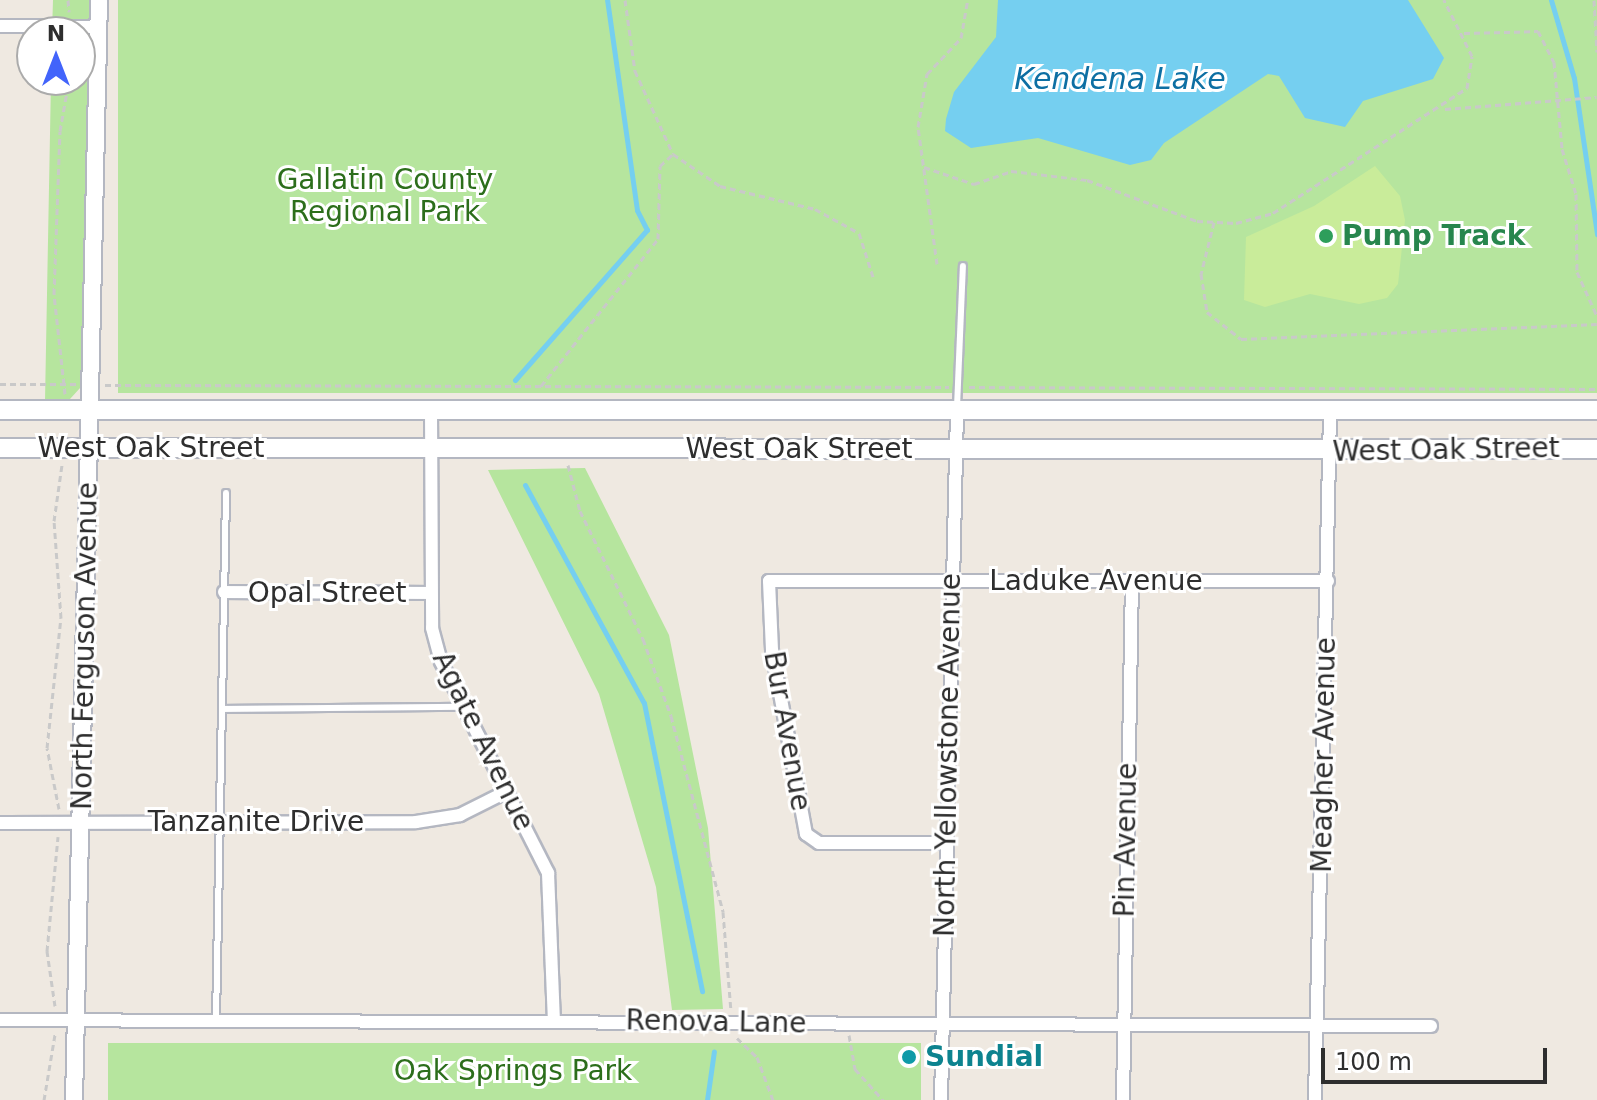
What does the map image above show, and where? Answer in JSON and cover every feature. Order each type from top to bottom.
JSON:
[{"type":"main road","name":"West Oak Street","points":[[0,410],[1597,410]]},
{"type":"main road","name":"West Oak Street","points":[[0,448],[1597,449]]},
{"type":"street","name":"North Ferguson Avenue","points":[[74,1100],[99,0]]},
{"type":"street","points":[[0,26],[98,27]]},
{"type":"street","name":"Agate Avenue","points":[[431,410],[430,593],[435,642],[554,898],[554,1020]]},
{"type":"street","name":"North Yellowstone Avenue","points":[[941,1100],[957,410]]},
{"type":"street","name":"Meagher Avenue","points":[[1315,1100],[1330,410]]},
{"type":"street","name":"Laduke Avenue","points":[[769,581],[1328,581]]},
{"type":"street","name":"Bur Avenue","points":[[769,581],[772,650],[806,834],[819,843],[946,843]]},
{"type":"street","name":"Pin Avenue","points":[[1123,1100],[1132,581]]},
{"type":"street","name":"Opal Street","points":[[224,592],[430,593]]},
{"type":"street","name":"Tanzanite Drive","points":[[0,823],[432,821],[506,792]]},
{"type":"street","name":"Renova Lane","points":[[0,1020],[1431,1026]]},
{"type":"lane","points":[[957,410],[963,266]]},
{"type":"lane","points":[[216,1020],[226,493]]},
{"type":"lane","points":[[222,709],[464,707]]},
{"type":"path","points":[[625,0],[635,71],[673,154],[720,186],[815,209],[859,233],[873,277]]},
{"type":"path","points":[[937,264],[918,127],[927,74],[961,38],[968,0]]},
{"type":"path","points":[[924,167],[974,184],[1036,170],[1214,222],[1273,213],[1443,109],[1467,88],[1472,56],[1464,33],[1444,0]]},
{"type":"path","points":[[1594,0],[1597,52]]},
{"type":"path","points":[[1464,33],[1538,31],[1560,97],[1562,149],[1576,194],[1577,272],[1597,316]]},
{"type":"path","points":[[1443,109],[1560,97],[1597,97]]},
{"type":"path","points":[[539,410],[541,388],[658,239],[660,166],[673,154]]},
{"type":"path","points":[[1214,222],[1201,274],[1207,312],[1241,339],[1597,324]]},
{"type":"path","points":[[0,384],[1597,389]]},
{"type":"path","points":[[565,449],[580,511],[643,639],[671,716],[723,912],[738,1044],[768,1076],[773,1100]]},
{"type":"path","points":[[55,1004],[47,951],[58,835]]},
{"type":"path","points":[[849,1024],[855,1069],[883,1100]]},
{"type":"path","points":[[44,1100],[55,1034]]},
{"type":"green space","points":[[53,0],[95,0],[95,16],[52,16]]},
{"type":"green space","name":"Gallatin County Regional Park","points":[[118,0],[1597,0],[1597,393],[118,393]]},
{"type":"green space","points":[[51,96],[94,96],[91,376],[70,399],[45,401]]},
{"type":"green space","name":"Pump Track","points":[[1375,166],[1400,196],[1405,220],[1398,284],[1387,298],[1359,304],[1310,294],[1265,307],[1244,300],[1246,237],[1314,206]]},
{"type":"green space","points":[[585,468],[669,635],[708,828],[723,1009],[672,1010],[656,887],[599,694],[488,470]]},
{"type":"green space","name":"Oak Springs Park","points":[[108,1043],[921,1043],[921,1100],[108,1100]]},
{"type":"water","name":"Kendena Lake","points":[[998,0],[1408,0],[1444,58],[1433,79],[1363,101],[1345,127],[1305,118],[1279,76],[1268,74],[1164,143],[1151,160],[1130,165],[1038,138],[971,148],[945,131],[946,119],[954,92],[996,37]]},
{"type":"waterway","points":[[515,380],[647,230],[637,210],[607,0]]},
{"type":"waterway","points":[[1551,0],[1574,78],[1597,234]]},
{"type":"waterway","points":[[525,485],[644,703],[702,991]]},
{"type":"waterway","points":[[707,1100],[714,1051]]},
{"type":"place","name":"Pump Track","points":[[1326,236]]},
{"type":"place","name":"Sundial","points":[[909,1057]]}]
